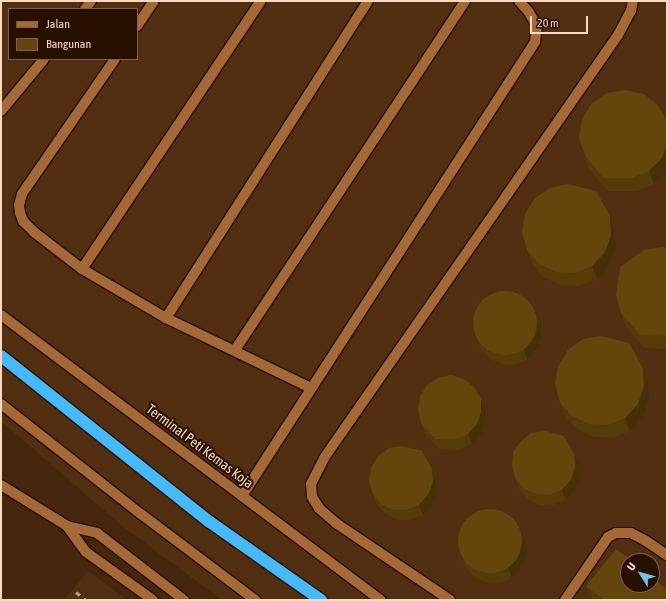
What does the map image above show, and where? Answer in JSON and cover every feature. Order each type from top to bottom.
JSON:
[{"type":"highway","points":[[1,356],[210,522],[321,600]]},
{"type":"street","points":[[138,25],[154,1]]},
{"type":"street","points":[[82,269],[261,1]]},
{"type":"street","points":[[166,318],[368,1]]},
{"type":"street","points":[[235,350],[465,1]]},
{"type":"street","points":[[242,496],[535,42],[537,26],[531,15],[519,1]]},
{"type":"street","points":[[450,600],[336,522],[319,508],[312,497],[311,484],[324,458],[618,35],[631,11],[633,1]]},
{"type":"street","points":[[1,111],[43,60]]},
{"type":"street","points":[[114,60],[22,194],[19,204],[23,221],[34,232],[82,269],[166,318],[311,388]]},
{"type":"street","name":"Terminal Peti Kemas Koja","points":[[1,315],[381,600]]},
{"type":"street","points":[[1,404],[141,514],[255,600]]},
{"type":"street","points":[[1,485],[68,526],[97,533],[184,600]]},
{"type":"street","points":[[68,526],[86,552],[153,600]]},
{"type":"street","points":[[565,600],[608,537],[616,533],[631,533],[646,540],[667,555]]},
{"type":"shaded area","points":[[1,1],[667,1],[667,600],[222,600],[122,526],[1,421]]},
{"type":"shaded area","points":[[88,571],[127,600],[64,600]]},
{"type":"building","points":[[625,90],[644,94],[658,105],[667,121],[667,144],[662,158],[649,171],[632,178],[603,178],[585,155],[579,138],[582,119],[592,103],[607,93]]},
{"type":"building","points":[[568,184],[596,191],[610,216],[611,235],[605,252],[592,266],[575,273],[556,272],[539,264],[527,250],[522,232],[525,214],[535,198],[550,188]]},
{"type":"building","points":[[662,247],[667,248],[667,336],[640,335],[621,313],[616,295],[620,267],[644,250]]},
{"type":"building","points":[[505,291],[523,297],[531,305],[537,323],[531,341],[523,349],[505,355],[487,349],[479,341],[473,323],[479,305],[487,297]]},
{"type":"building","points":[[601,336],[629,343],[643,368],[644,386],[638,404],[625,418],[608,425],[589,424],[572,416],[560,402],[555,384],[558,366],[568,350],[583,339]]},
{"type":"building","points":[[451,375],[464,379],[474,387],[481,399],[481,412],[477,424],[468,434],[456,439],[435,439],[421,423],[418,410],[420,397],[427,385],[438,378]]},
{"type":"building","points":[[545,431],[564,436],[574,454],[575,467],[571,480],[562,490],[549,495],[536,494],[524,489],[515,478],[512,466],[513,452],[521,441],[531,433]]},
{"type":"building","points":[[402,446],[422,451],[432,469],[433,482],[428,495],[419,505],[406,510],[393,510],[381,504],[373,494],[369,481],[371,468],[378,456],[389,448]]},
{"type":"building","points":[[490,509],[508,515],[516,523],[522,541],[516,559],[508,567],[490,573],[472,567],[464,559],[458,541],[464,523],[472,515]]},
{"type":"building","points":[[616,549],[621,553],[620,553],[620,593],[660,593],[660,584],[667,590],[667,600],[604,600],[586,586]]},
{"type":"railway","points":[[76,592],[86,600]]}]
